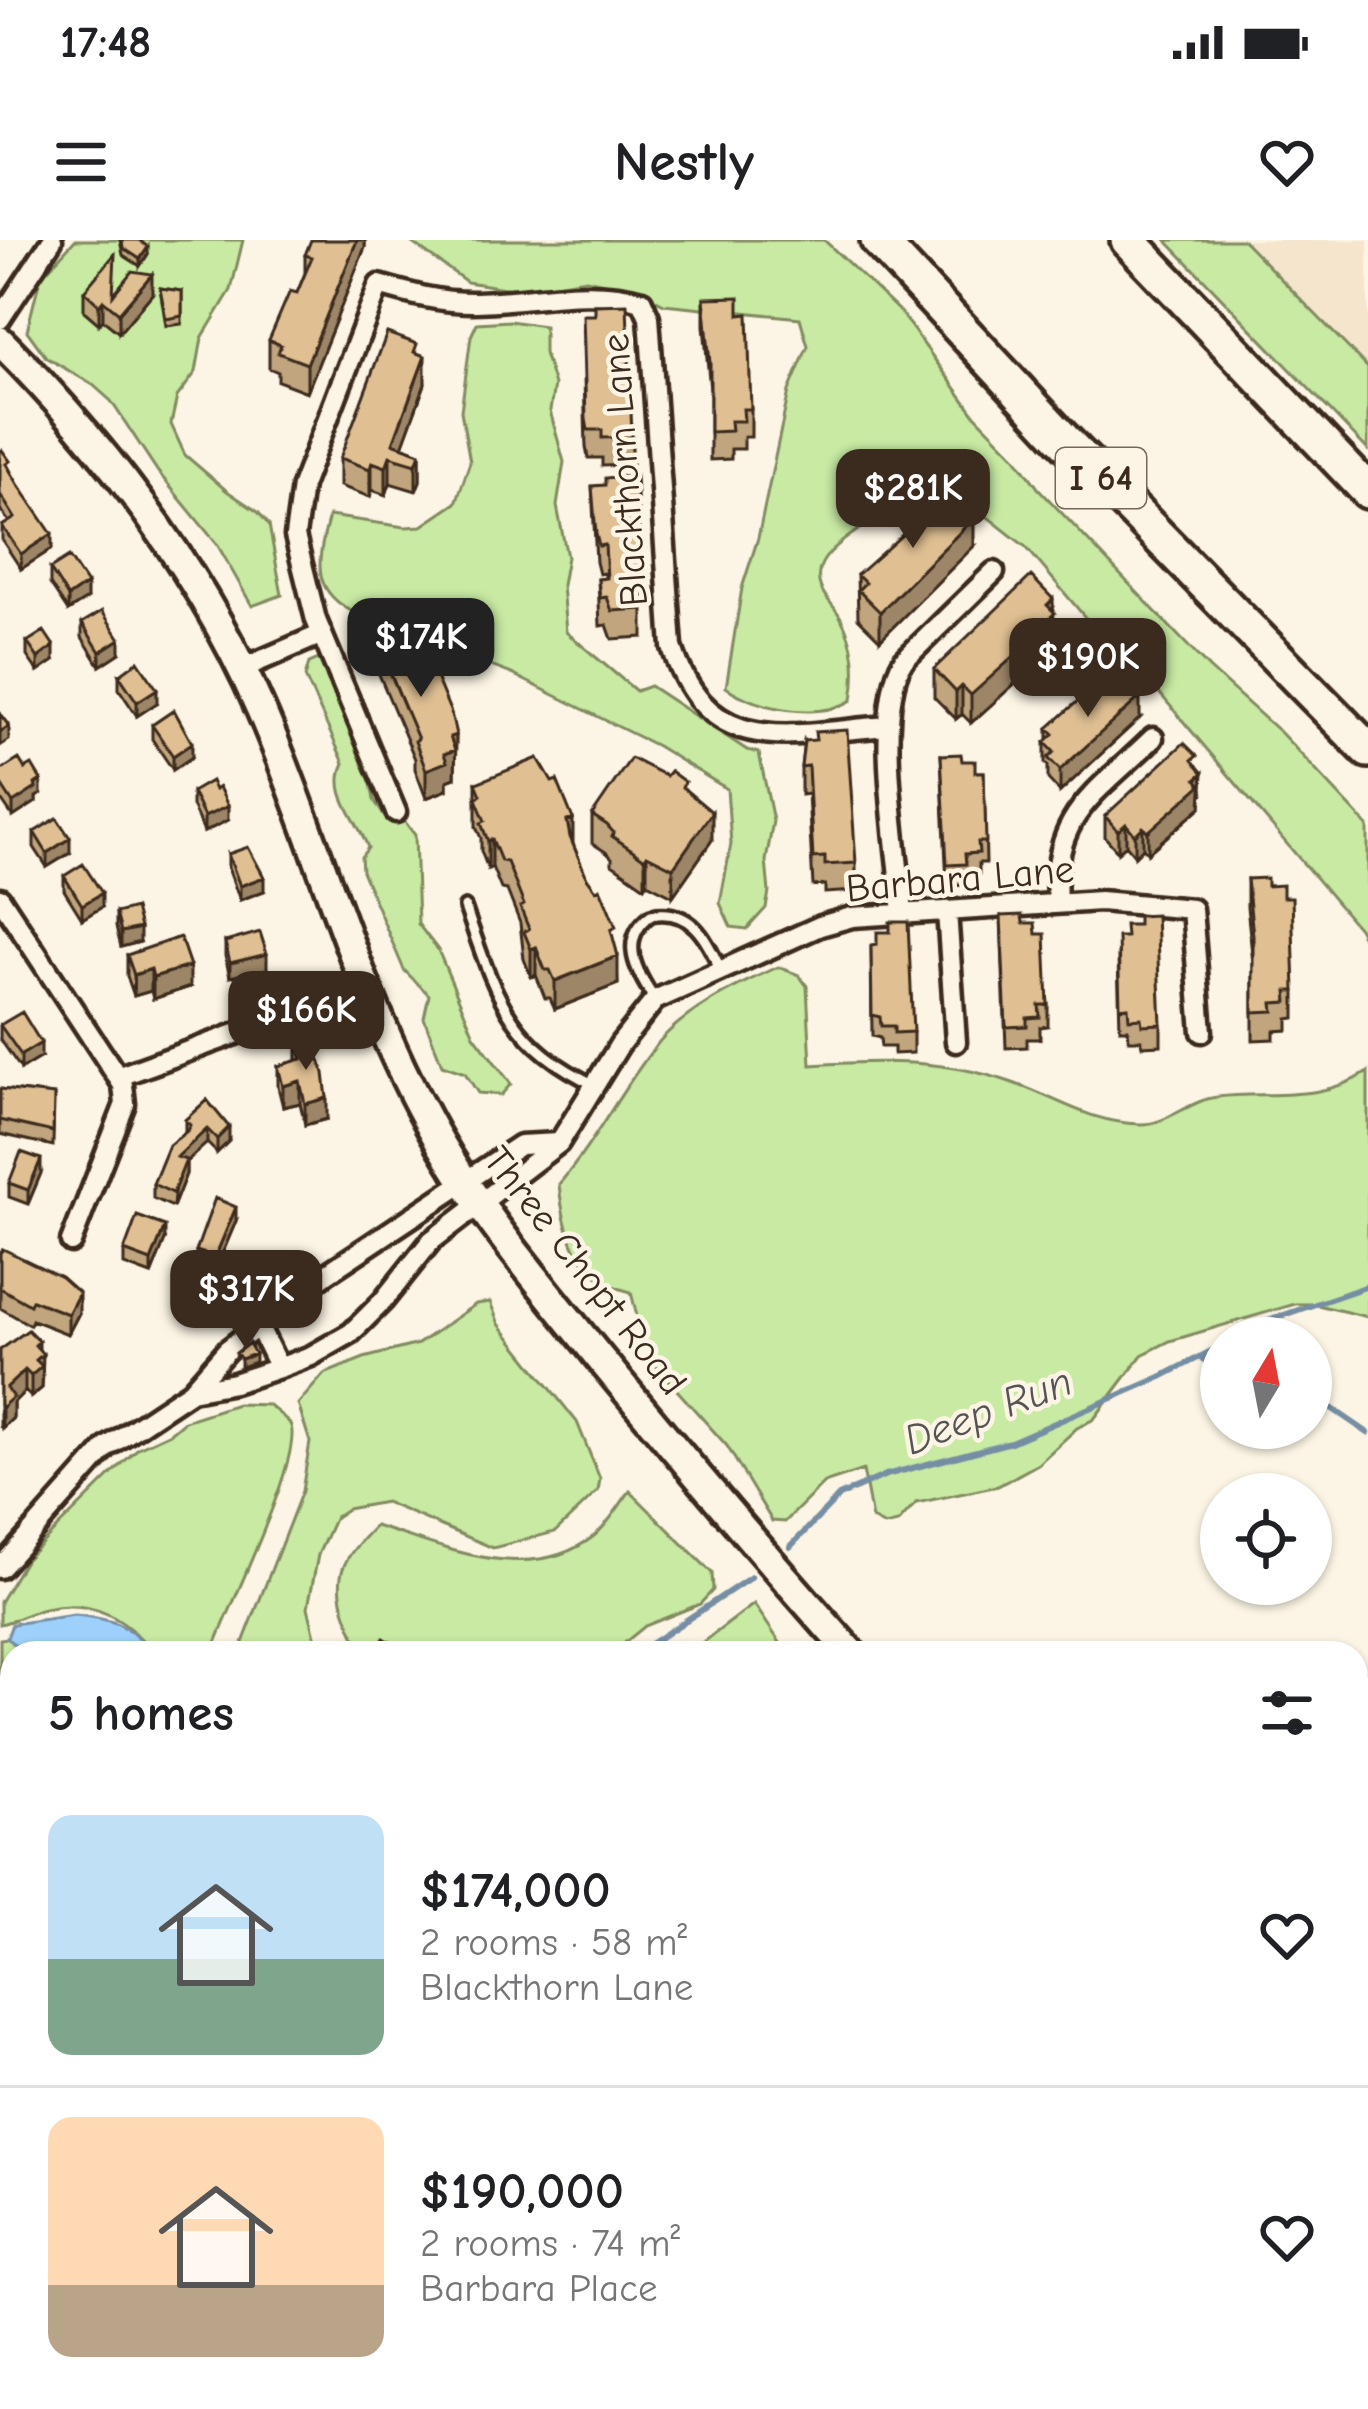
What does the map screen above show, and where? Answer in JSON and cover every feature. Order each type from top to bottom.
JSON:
[{"type":"highway","name":"I 64","points":[[878,240],[1063,439],[1368,750]]},
{"type":"highway","points":[[1128,240],[1368,491]]},
{"type":"highway","points":[[1329,709],[1351,760],[1368,778]]},
{"type":"main road","name":"Three Chopt Road","points":[[0,341],[135,497],[177,556],[241,669],[287,774],[401,1071],[472,1196],[665,1438],[841,1641]]},
{"type":"street","points":[[0,320],[52,240]]},
{"type":"street","name":"Blackthorn Lane","points":[[396,812],[322,634],[295,536],[302,486],[379,285],[428,299],[471,302],[618,294],[642,301],[649,317],[671,647],[689,692],[723,724],[749,731],[773,734],[888,726]]},
{"type":"street","points":[[903,914],[888,726],[893,677],[903,661],[994,572]]},
{"type":"street","points":[[241,669],[322,634]]},
{"type":"street","points":[[1057,903],[1055,872],[1063,833],[1076,814],[1153,738]]},
{"type":"street","points":[[0,898],[120,1076],[124,1104],[71,1243]]},
{"type":"street","name":"Barbara Lane","points":[[472,1196],[559,1143],[620,1044],[655,1000],[820,926],[852,917],[1100,901],[1192,909],[1202,1032]]},
{"type":"street","points":[[947,910],[956,1042]]},
{"type":"street","points":[[120,1076],[238,1033],[368,995]]},
{"type":"street","points":[[191,1391],[234,1384],[279,1368],[351,1333],[520,1145],[559,1143]]},
{"type":"street","points":[[0,1568],[98,1456],[191,1391],[215,1361],[326,1274],[472,1196]]},
{"type":"street","points":[[259,1327],[279,1368]]},
{"type":"lane","points":[[465,908],[488,974],[524,1039],[567,1072],[597,1086]]},
{"type":"lane","points":[[655,1000],[640,979],[631,952],[635,930],[650,915],[674,915],[700,929],[721,970]]},
{"type":"shaded area","points":[[1243,240],[1368,240],[1368,368]]},
{"type":"green space","points":[[75,240],[243,240],[231,290],[202,338],[196,372],[177,397],[171,424],[185,455],[269,525],[282,595],[252,606],[217,544],[158,472],[111,401],[46,357],[27,331],[40,278]]},
{"type":"green space","points":[[408,240],[824,240],[901,313],[975,415],[1038,488],[1368,826],[1368,946],[1358,928],[1156,689],[1105,641],[1026,547],[951,488],[920,491],[901,500],[823,561],[821,589],[841,618],[852,648],[852,700],[823,710],[788,710],[726,687],[742,588],[758,538],[789,391],[808,346],[800,318],[664,304],[637,290],[586,279],[517,290],[467,282]]},
{"type":"green space","points":[[1166,240],[1243,240],[1368,368],[1368,450]]},
{"type":"green space","points":[[477,323],[544,326],[544,353],[554,385],[550,411],[564,462],[557,506],[567,557],[562,585],[566,632],[636,691],[650,686],[747,750],[759,753],[773,821],[766,861],[769,892],[766,908],[747,929],[731,927],[720,903],[731,844],[727,789],[657,746],[512,674],[359,615],[324,586],[320,561],[329,516],[422,526],[456,503],[470,462],[461,411],[471,336]]},
{"type":"green space","points":[[321,658],[369,772],[374,800],[386,819],[405,822],[415,835],[418,924],[438,950],[474,1035],[511,1084],[501,1095],[478,1093],[465,1073],[442,1065],[424,1018],[429,995],[404,970],[362,871],[361,857],[368,848],[343,797],[340,775],[344,763],[305,677],[309,663]]},
{"type":"green space","points":[[778,967],[799,975],[807,986],[811,1065],[887,1062],[961,1069],[1121,1122],[1150,1123],[1217,1097],[1312,1092],[1368,1072],[1368,1317],[1295,1304],[1251,1317],[1200,1317],[1200,1332],[1142,1355],[1094,1419],[1077,1428],[1038,1464],[998,1486],[916,1503],[898,1523],[885,1526],[872,1519],[863,1470],[824,1483],[785,1522],[772,1521],[727,1446],[658,1369],[642,1337],[631,1292],[598,1277],[577,1252],[559,1184],[666,1034]]},
{"type":"green space","points":[[490,1302],[499,1324],[577,1422],[600,1479],[598,1491],[555,1532],[493,1548],[385,1502],[347,1509],[335,1517],[318,1555],[308,1607],[316,1641],[244,1641],[302,1491],[310,1442],[298,1404],[324,1374],[418,1344],[476,1304]]},
{"type":"green space","points":[[237,1404],[269,1405],[290,1424],[292,1440],[276,1499],[217,1641],[142,1641],[107,1614],[78,1606],[45,1609],[0,1624],[0,1602],[26,1559],[138,1448],[184,1421]]},
{"type":"green space","points":[[630,1491],[712,1573],[713,1590],[700,1604],[645,1626],[627,1641],[357,1641],[342,1603],[343,1567],[375,1526],[457,1551],[514,1561],[569,1551],[609,1521]]},
{"type":"green space","points":[[754,1604],[779,1641],[705,1641]]},
{"type":"water","points":[[74,1615],[99,1618],[118,1624],[141,1641],[10,1641],[7,1638],[12,1624]]},
{"type":"building","points":[[122,240],[139,240],[148,247],[140,259],[123,248]]},
{"type":"building","points":[[311,240],[357,240],[307,364],[278,353],[281,345],[269,340],[290,291],[297,293],[312,257],[305,255]]},
{"type":"building","points":[[115,254],[113,295],[132,271],[152,274],[119,313],[103,300],[99,305],[84,291]]},
{"type":"building","points":[[160,288],[182,291],[182,316],[166,319]]},
{"type":"building","points":[[739,297],[739,315],[748,314],[751,409],[743,409],[744,421],[730,421],[731,431],[710,432],[704,298]]},
{"type":"building","points":[[627,304],[632,437],[602,438],[602,430],[588,430],[586,419],[583,315],[595,315],[595,305]]},
{"type":"building","points":[[387,333],[417,344],[414,352],[425,356],[393,443],[420,453],[416,464],[390,456],[386,467],[372,462],[370,469],[340,458]]},
{"type":"building","points":[[2,450],[10,461],[6,464],[52,534],[21,554],[2,526],[15,518],[0,494]]},
{"type":"building","points":[[636,475],[643,609],[612,611],[607,597],[600,598],[598,579],[607,578],[605,545],[599,546],[596,534],[592,486],[605,485],[605,478]]},
{"type":"building","points":[[938,492],[952,506],[957,501],[974,518],[880,612],[858,590],[865,583],[857,575],[911,527]]},
{"type":"building","points":[[69,557],[87,584],[68,597],[50,569]]},
{"type":"building","points":[[1031,576],[1053,599],[1047,605],[1055,613],[1046,621],[1050,624],[971,695],[962,686],[956,692],[934,669]]},
{"type":"building","points":[[102,611],[120,639],[100,652],[82,623]]},
{"type":"building","points":[[44,631],[54,646],[38,658],[27,642]]},
{"type":"building","points":[[396,637],[400,646],[412,640],[417,652],[424,649],[456,735],[450,737],[455,750],[444,754],[447,762],[426,770],[378,644]]},
{"type":"building","points":[[138,661],[157,689],[137,702],[119,675]]},
{"type":"building","points":[[1113,679],[1122,688],[1127,683],[1140,697],[1060,770],[1048,758],[1054,752],[1045,742],[1054,734],[1048,728],[1100,681],[1105,686]]},
{"type":"building","points":[[174,710],[192,743],[173,756],[152,725]]},
{"type":"building","points":[[847,730],[856,863],[825,865],[825,857],[813,858],[808,766],[801,767],[804,741],[816,740],[815,732]]},
{"type":"building","points":[[1184,743],[1197,756],[1192,760],[1203,773],[1196,779],[1201,785],[1148,832],[1143,827],[1135,835],[1126,824],[1118,831],[1105,816]]},
{"type":"building","points":[[961,754],[962,761],[975,761],[975,772],[984,772],[986,842],[978,842],[979,853],[965,854],[966,864],[947,865],[941,755]]},
{"type":"building","points":[[538,758],[552,782],[557,780],[573,819],[567,821],[570,837],[616,927],[611,930],[618,956],[555,981],[536,947],[531,949],[520,907],[524,905],[507,862],[501,861],[492,839],[488,841],[476,799],[481,795],[476,783]]},
{"type":"building","points":[[631,758],[666,776],[670,771],[712,812],[673,868],[647,855],[645,859],[592,815]]},
{"type":"building","points":[[19,759],[25,769],[32,765],[41,780],[13,803],[0,783],[0,771]]},
{"type":"building","points":[[211,781],[228,806],[204,817],[192,792]]},
{"type":"building","points":[[57,818],[70,838],[47,853],[34,832]]},
{"type":"building","points":[[248,847],[264,877],[240,886],[228,854]]},
{"type":"building","points":[[83,864],[102,893],[82,905],[64,876]]},
{"type":"building","points":[[1267,878],[1267,886],[1283,885],[1283,897],[1292,897],[1295,991],[1287,991],[1288,1002],[1273,1003],[1274,1011],[1253,1012],[1247,879]]},
{"type":"building","points":[[135,908],[140,928],[121,932],[116,913]]},
{"type":"building","points":[[1022,915],[1023,923],[1035,923],[1036,934],[1045,934],[1048,1005],[1039,1005],[1040,1017],[1027,1018],[1027,1026],[1006,1027],[1001,916]]},
{"type":"building","points":[[1156,915],[1161,1024],[1142,1025],[1141,1018],[1129,1019],[1128,1007],[1120,1008],[1118,937],[1126,937],[1125,925],[1138,925],[1138,916]]},
{"type":"building","points":[[890,922],[908,922],[913,1032],[894,1033],[894,1026],[881,1026],[880,1017],[872,1015],[871,945],[877,944],[877,932],[890,932]]},
{"type":"building","points":[[260,932],[267,954],[230,963],[225,942]]},
{"type":"building","points":[[180,937],[190,966],[153,977],[151,969],[134,975],[127,955]]},
{"type":"building","points":[[22,1012],[41,1043],[21,1055],[0,1025]]},
{"type":"building","points":[[313,1038],[327,1098],[305,1104],[300,1081],[283,1086],[278,1066],[302,1059],[297,1043]]},
{"type":"building","points":[[0,1089],[54,1095],[53,1132],[0,1120]]},
{"type":"building","points":[[207,1100],[229,1127],[217,1139],[207,1129],[177,1157],[186,1160],[173,1193],[153,1184],[169,1145],[190,1125],[185,1120]]},
{"type":"building","points":[[21,1152],[41,1159],[28,1190],[9,1183]]},
{"type":"building","points":[[215,1198],[236,1207],[215,1257],[196,1251]]},
{"type":"building","points":[[137,1216],[165,1226],[151,1261],[124,1251]]},
{"type":"building","points":[[3,1249],[61,1277],[79,1293],[68,1314],[32,1300],[30,1305],[0,1288]]},
{"type":"building","points":[[28,1330],[39,1341],[35,1345],[43,1354],[36,1360],[42,1366],[31,1376],[25,1370],[6,1388],[13,1397],[2,1407],[0,1350]]},
{"type":"building","points":[[249,1343],[255,1354],[241,1359],[236,1353]]},
{"type":"waterway","name":"Deep Run","points":[[1278,1317],[1368,1286]]},
{"type":"waterway","name":"Deep Run","points":[[790,1547],[839,1496],[886,1475],[1011,1442],[1200,1357]]},
{"type":"waterway","points":[[1332,1408],[1368,1433]]},
{"type":"waterway","name":"Deep Run","points":[[655,1641],[751,1577]]}]
